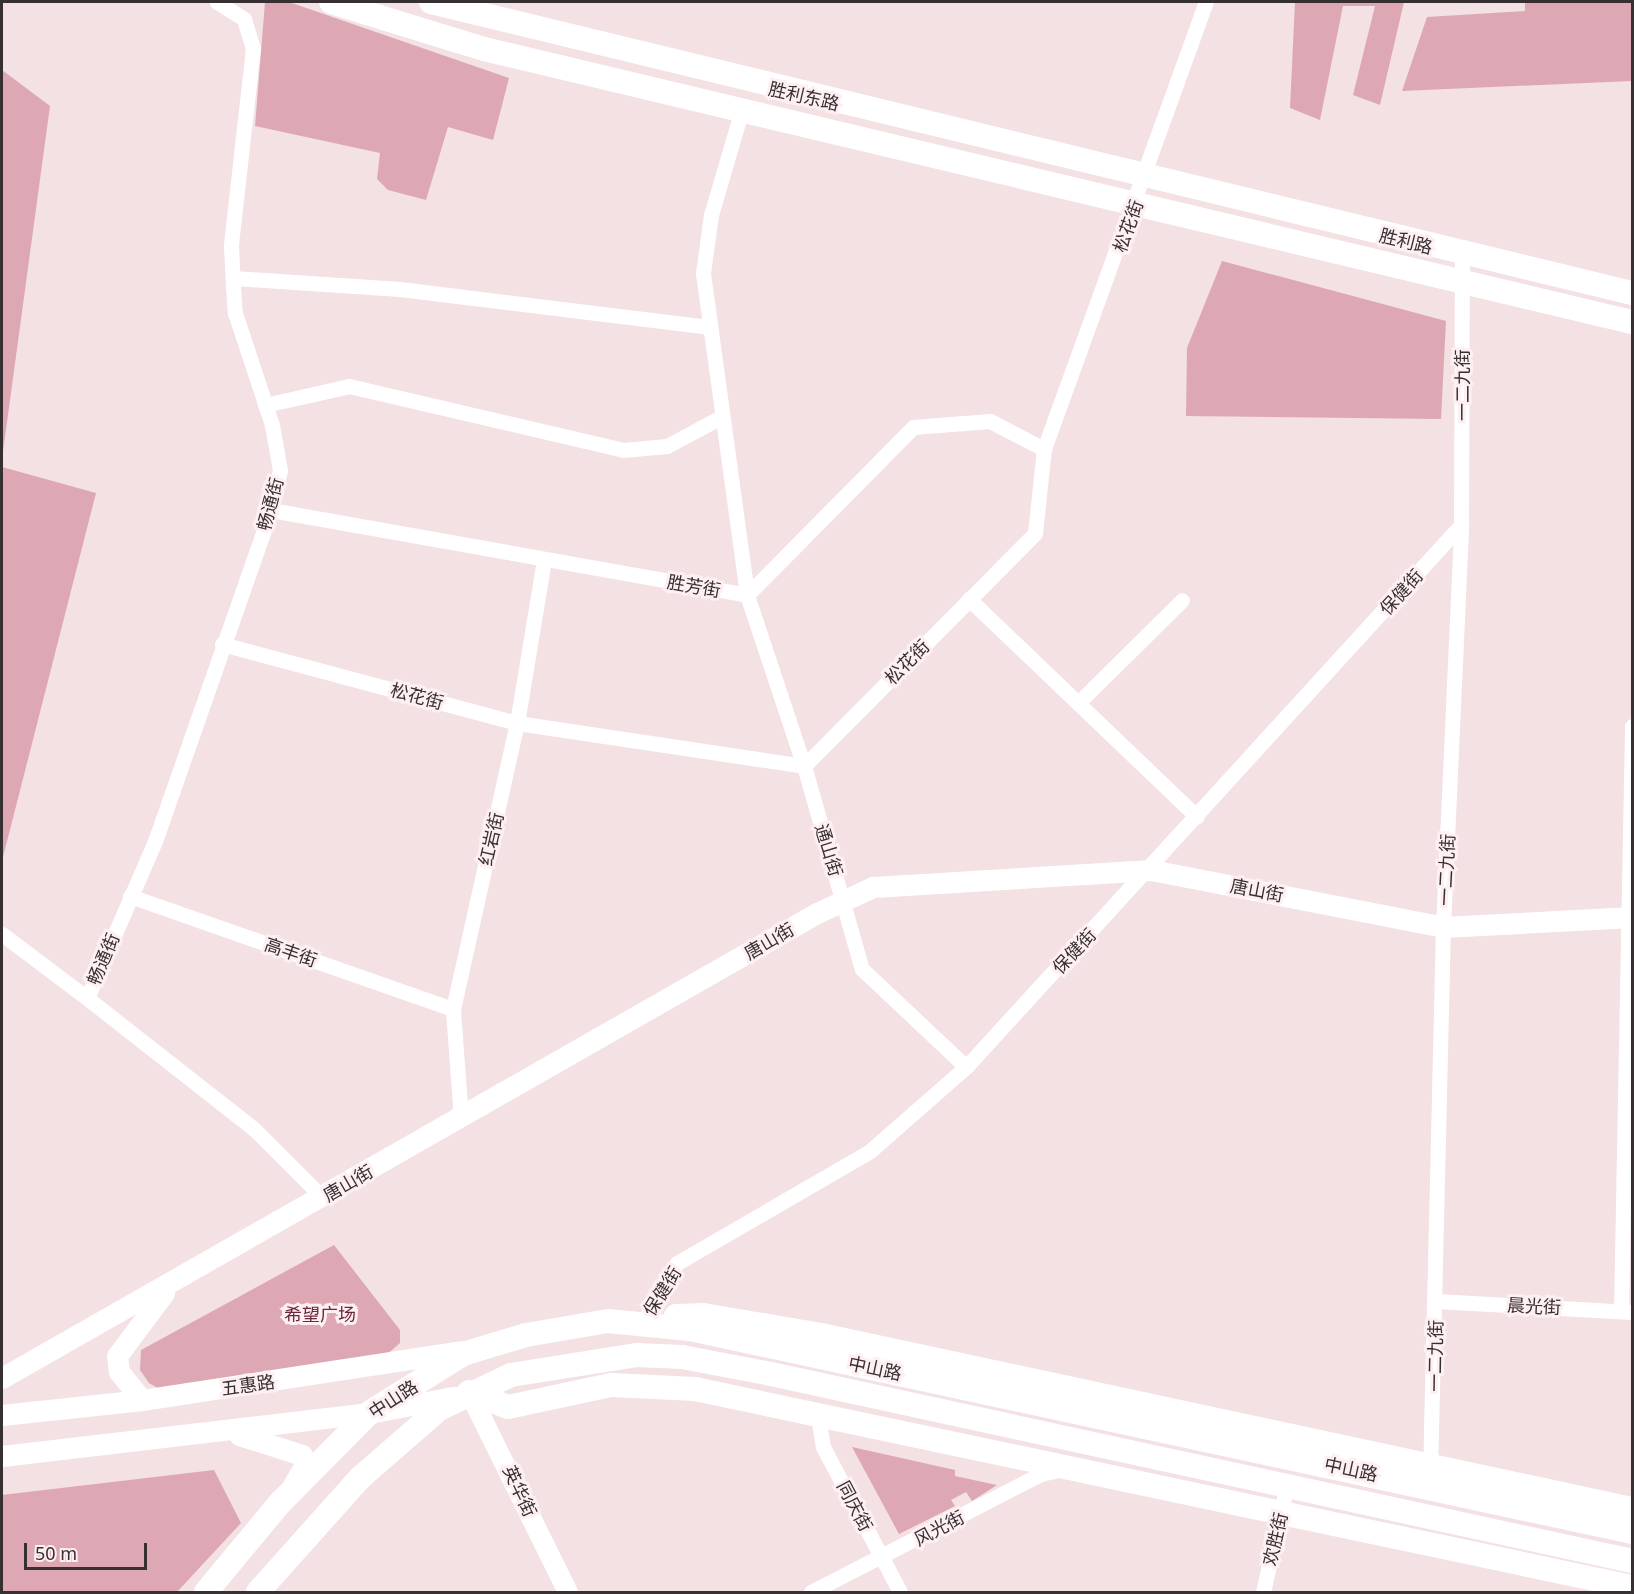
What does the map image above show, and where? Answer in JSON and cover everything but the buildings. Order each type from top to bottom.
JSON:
[{"type":"main road","name":"胜利路","points":[[331,2],[484,49],[742,109],[1462,284],[1632,322]]},
{"type":"main road","name":"胜利东路","points":[[431,2],[1180,185]]},
{"type":"main road","name":"胜利路","points":[[1180,185],[1632,293]]},
{"type":"main road","name":"唐山街","points":[[2,1378],[170,1286],[844,897],[873,887],[1151,870],[1443,927],[1630,917]]},
{"type":"main road","points":[[142,1400],[119,1372],[117,1356],[170,1286]]},
{"type":"main road","name":"中山路","points":[[206,1593],[280,1503],[369,1413],[463,1354],[493,1343],[608,1321],[644,1321],[1429,1475],[1632,1532]]},
{"type":"main road","name":"五惠路","points":[[2,1415],[142,1400],[433,1358],[493,1343]]},
{"type":"main road","name":"中山路","points":[[258,1593],[360,1478],[412,1429],[469,1392],[568,1362],[682,1357],[1287,1485],[1627,1572]]},
{"type":"main road","points":[[2,1456],[369,1413],[469,1392],[508,1407],[589,1388],[649,1383],[819,1416],[1068,1469],[1627,1572]]},
{"type":"main road","points":[[224,1431],[276,1442],[302,1455],[301,1475],[280,1503]]},
{"type":"main road","points":[[1429,1475],[1629,1510]]},
{"type":"main road","points":[[1597,1524],[1629,1510]]},
{"type":"street","name":"畅通街","points":[[87,998],[155,841],[222,644],[271,510],[280,470],[265,405],[235,313],[231,245],[253,48],[243,19],[217,2]]},
{"type":"street","name":"松花街","points":[[222,644],[516,723],[804,766],[1035,533],[1044,449],[1206,2]]},
{"type":"street","name":"通山街","points":[[742,109],[706,242],[709,327],[747,596],[804,766],[844,897],[862,969],[966,1067]]},
{"type":"street","name":"一二九街","points":[[1429,1475],[1436,1301],[1443,927],[1461,525],[1462,254]]},
{"type":"street","points":[[234,278],[400,289],[709,327]]},
{"type":"street","points":[[265,405],[349,386],[623,450],[667,446],[721,417]]},
{"type":"street","name":"胜芳街","points":[[271,510],[747,596],[913,427],[990,421],[1044,449]]},
{"type":"street","name":"保健街","points":[[644,1321],[677,1263],[870,1151],[966,1067],[1151,870],[1461,525]]},
{"type":"street","name":"红岩街","points":[[461,1119],[453,1009],[516,723],[544,560]]},
{"type":"street","points":[[969,599],[1197,817]]},
{"type":"street","points":[[1078,703],[1182,600]]},
{"type":"street","points":[[1627,1311],[1632,726]]},
{"type":"street","name":"高丰街","points":[[130,896],[453,1009]]},
{"type":"street","name":"畅通街","points":[[2,934],[254,1129],[323,1198]]},
{"type":"street","name":"晨光街","points":[[1436,1301],[1627,1311]]},
{"type":"street","name":"英华街","points":[[469,1392],[568,1593]]},
{"type":"street","name":"同庆街","points":[[819,1416],[823,1447],[900,1593]]},
{"type":"street","name":"风光街","points":[[811,1593],[883,1558],[1041,1474],[1068,1469]]},
{"type":"street","name":"欢胜街","points":[[1263,1593],[1287,1485]]},
{"type":"green space","points":[[265,2],[289,2],[509,78],[493,140],[448,127],[426,200],[388,190],[377,179],[380,153],[255,126]]},
{"type":"green space","points":[[1295,2],[1404,2],[1380,105],[1353,95],[1375,6],[1343,6],[1320,120],[1290,108]]},
{"type":"green space","points":[[1525,2],[1632,2],[1632,81],[1402,91],[1427,17],[1525,11]]},
{"type":"green space","points":[[2,70],[50,106],[2,459]]},
{"type":"green space","points":[[1222,261],[1446,321],[1441,419],[1186,416],[1187,348]]},
{"type":"green space","points":[[2,467],[96,493],[2,861]]},
{"type":"green space","name":"希望广场","points":[[334,1245],[400,1330],[400,1343],[384,1357],[159,1389],[149,1383],[140,1370],[141,1350]]},
{"type":"green space","points":[[852,1447],[955,1470],[955,1476],[997,1485],[972,1501],[966,1492],[951,1500],[955,1506],[899,1534]]},
{"type":"green space","points":[[214,1470],[241,1523],[177,1592],[2,1592],[2,1495]]}]
